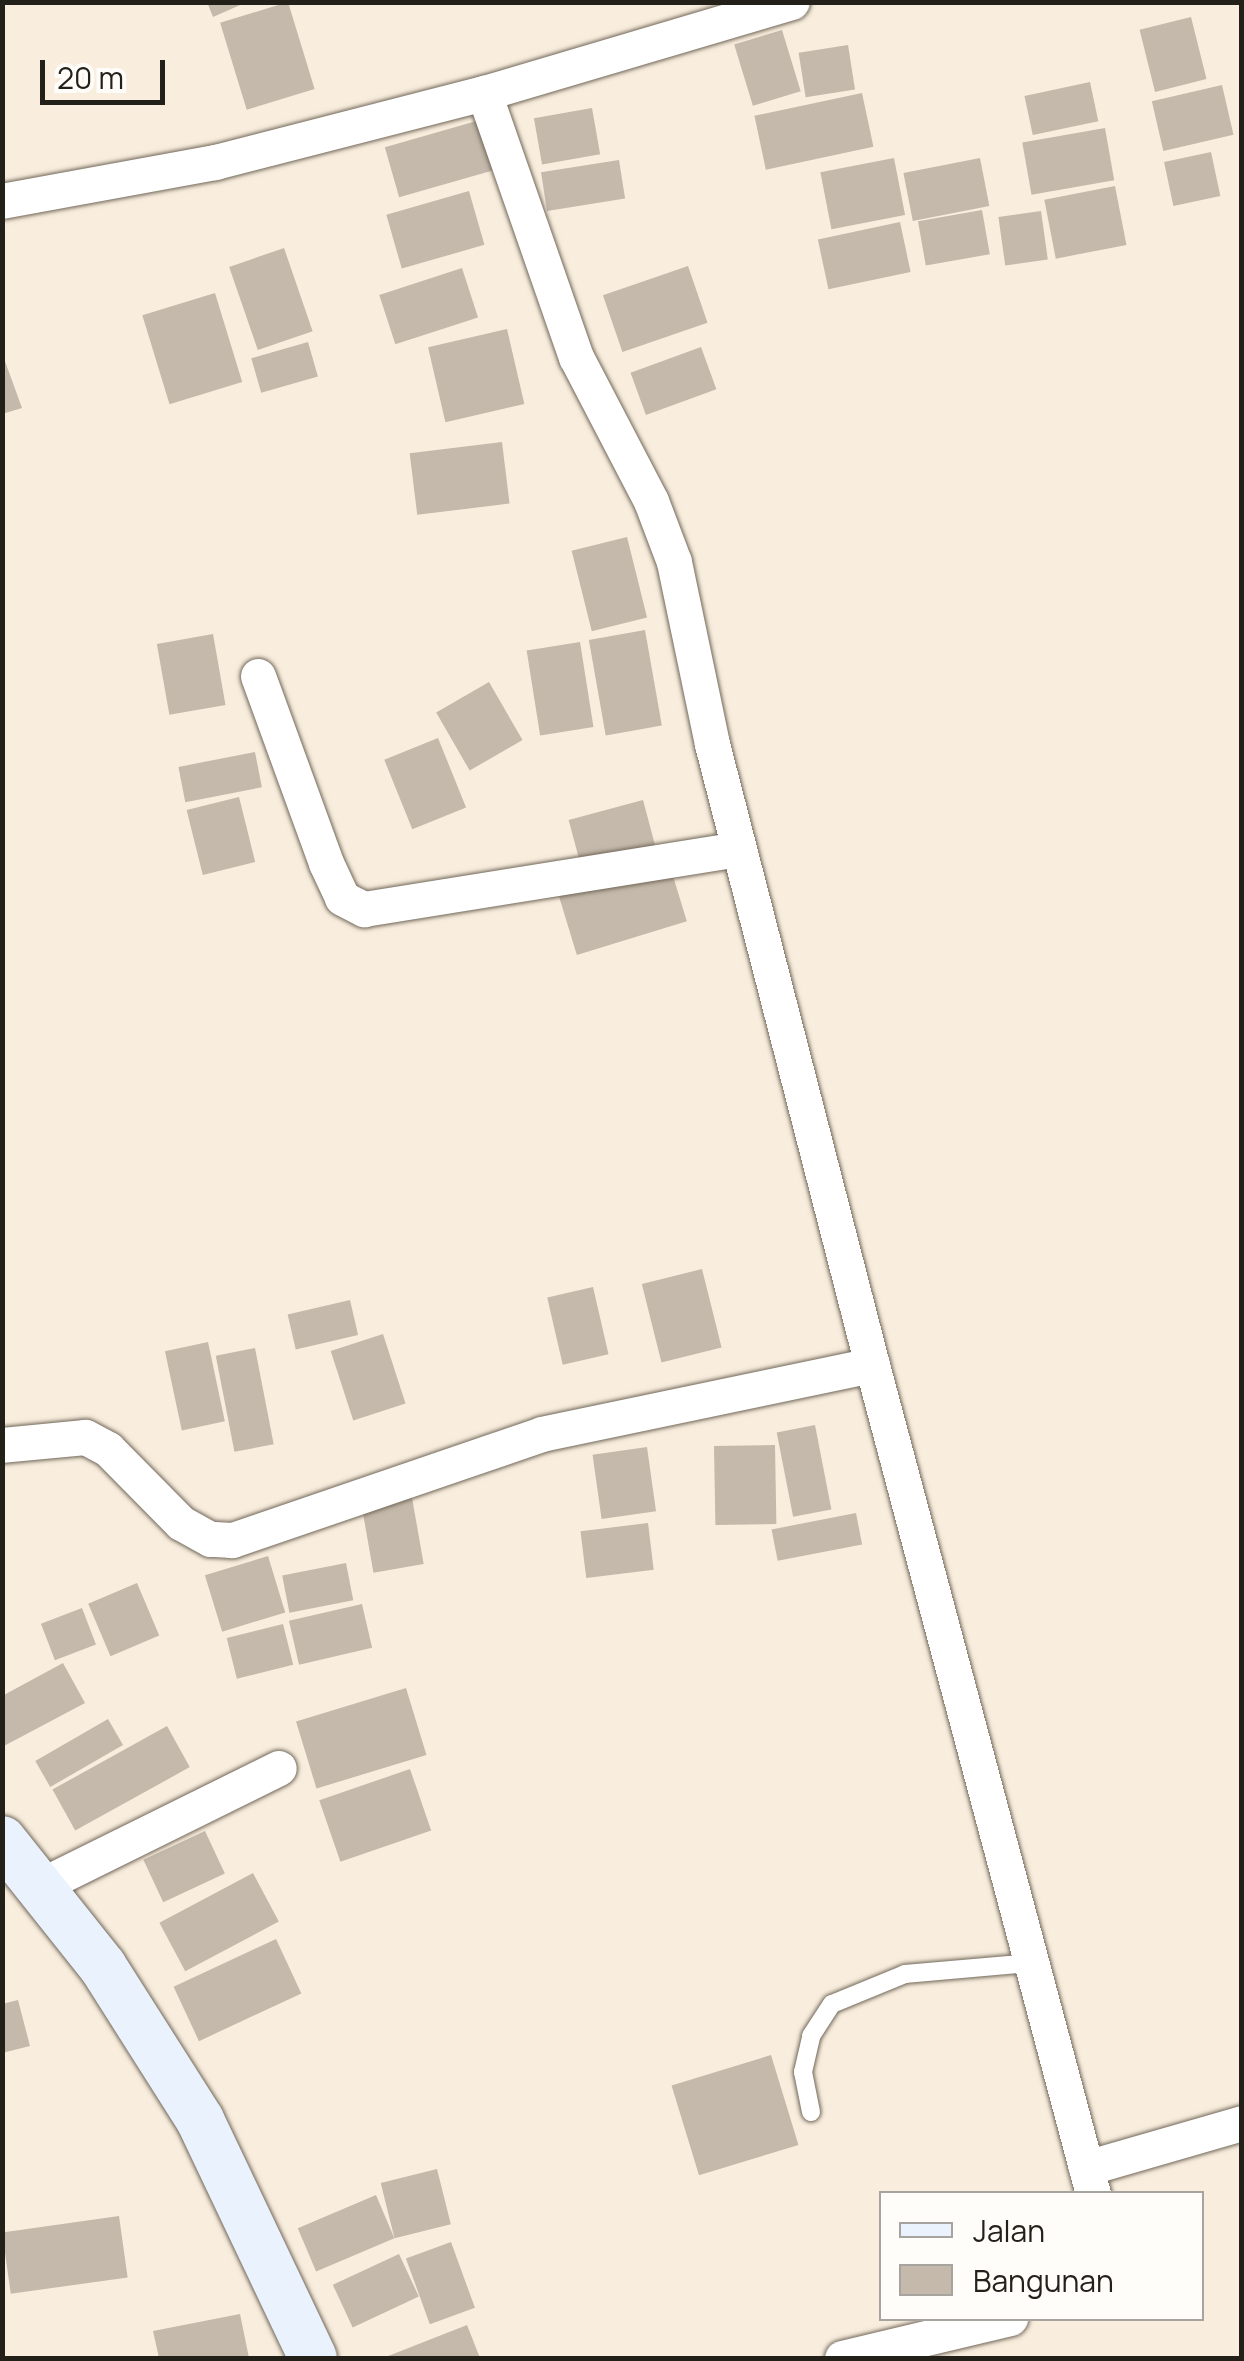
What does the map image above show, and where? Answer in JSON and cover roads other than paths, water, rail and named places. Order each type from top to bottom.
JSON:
[{"type":"street","points":[[2,201],[215,162],[484,93],[792,2]]},
{"type":"street","points":[[484,93],[576,358],[663,529],[738,849],[1090,2181],[1242,2123]]},
{"type":"street","points":[[258,676],[326,863],[342,898],[364,909],[738,849]]},
{"type":"street","points":[[2,1445],[85,1437],[108,1448],[180,1523],[210,1540],[232,1540],[348,1495],[542,1434],[872,1365]]},
{"type":"street","points":[[42,1885],[279,1768]]},
{"type":"street","points":[[2,1840],[42,1885],[200,2120],[313,2358]]},
{"type":"street","points":[[842,2358],[997,2321]]},
{"type":"lane","points":[[811,2112],[802,2072],[811,2036],[832,2004],[905,1974],[1032,1963]]}]
